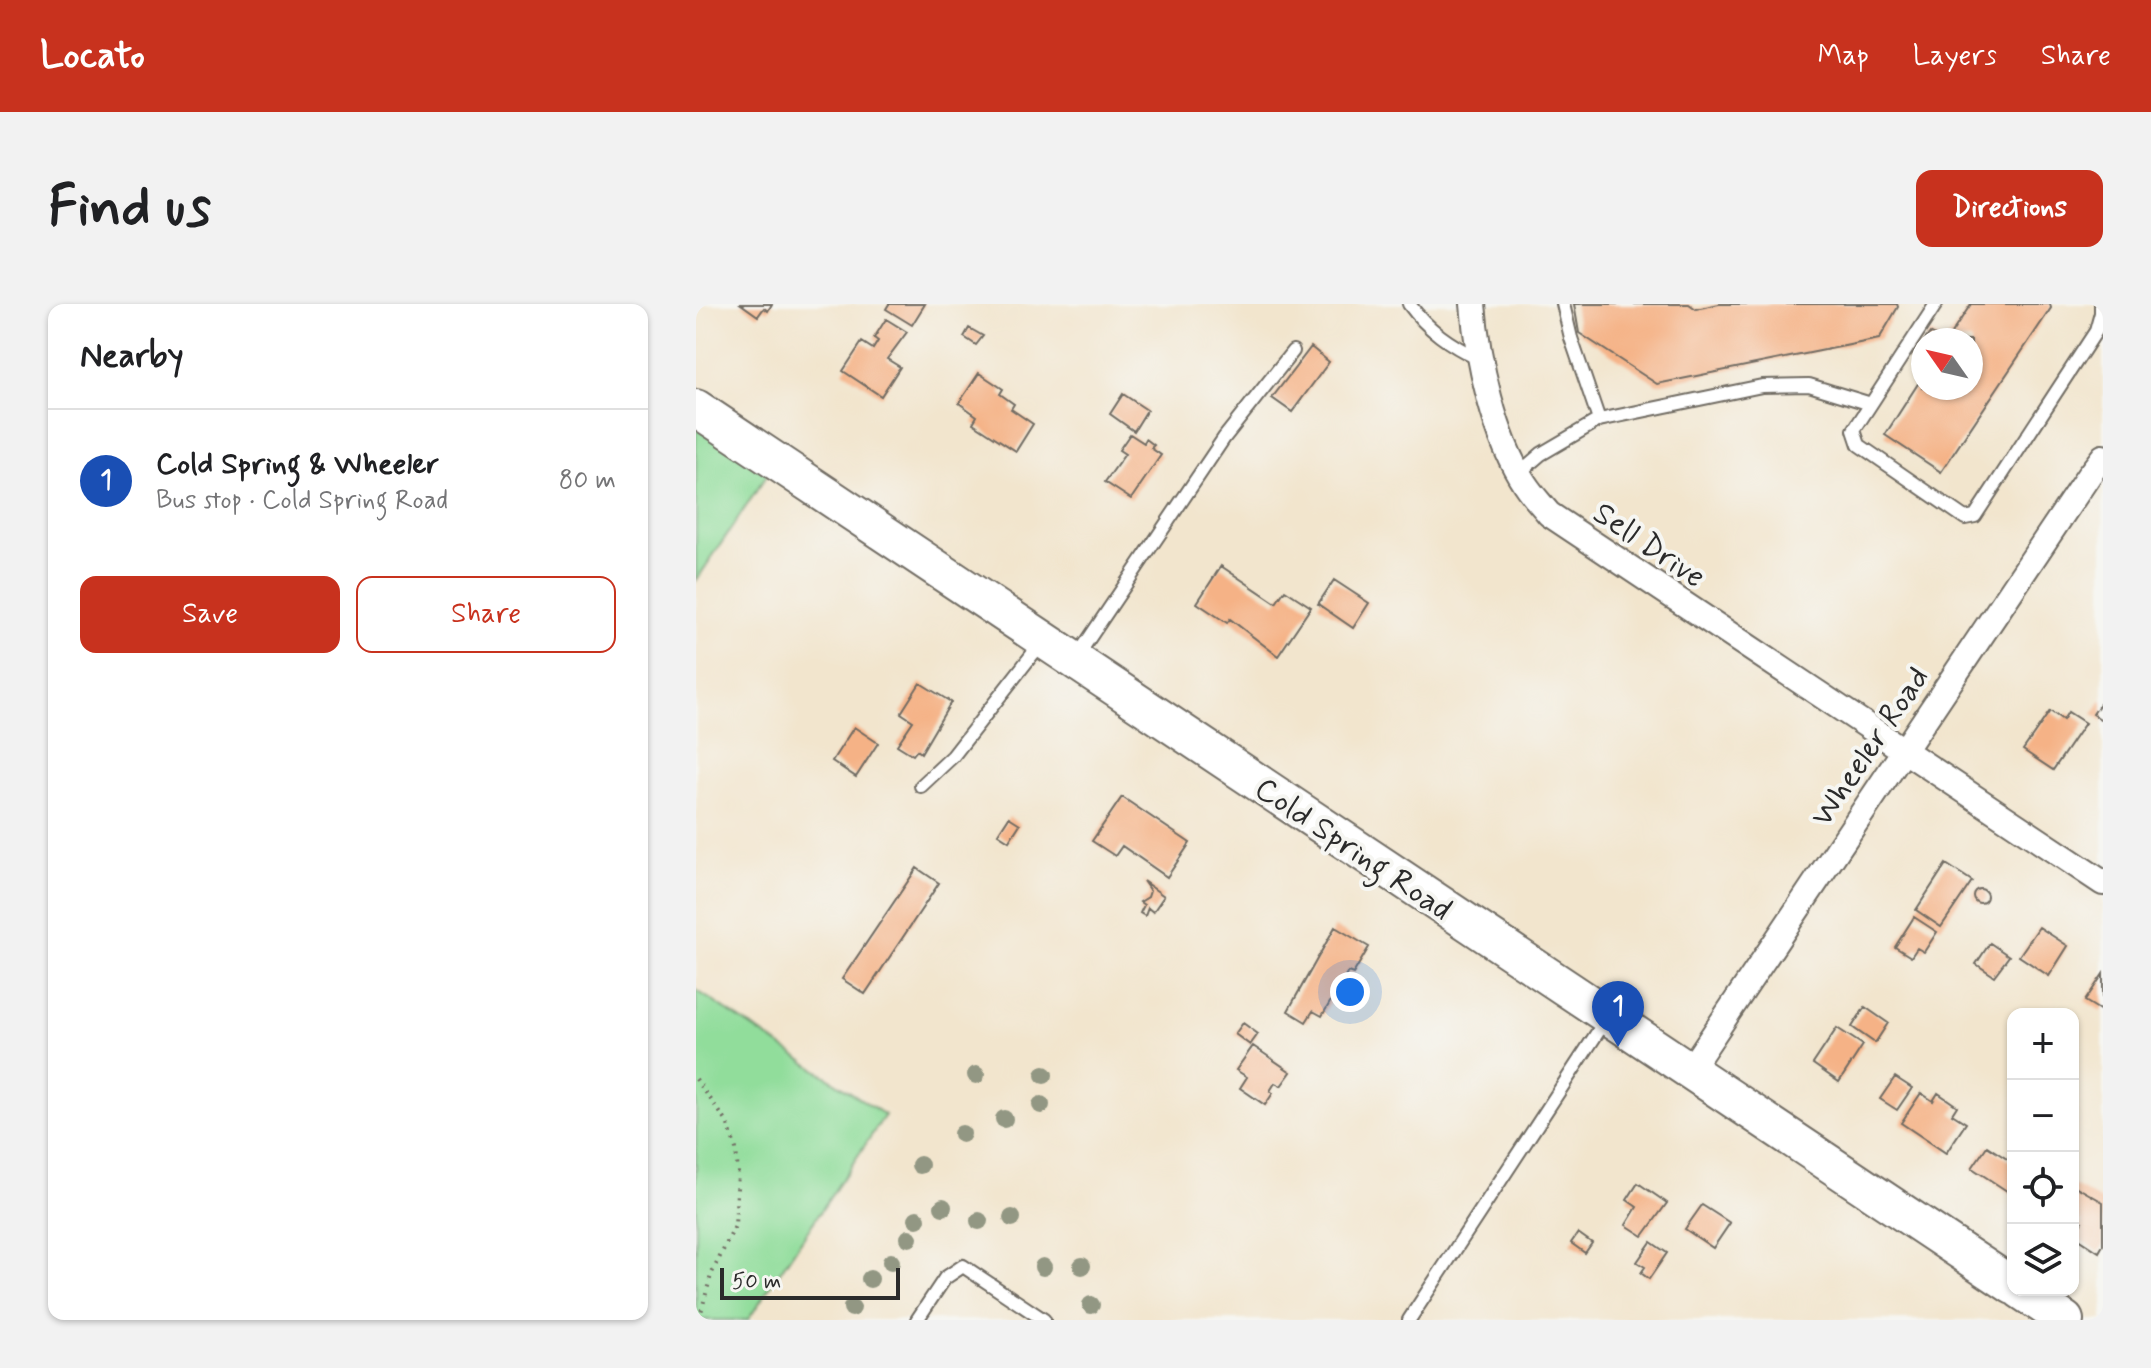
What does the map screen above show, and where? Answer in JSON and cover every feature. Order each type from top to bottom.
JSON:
[{"type":"street","name":"Sell Drive","points":[[1473,304],[1496,419],[1519,473],[1549,514],[2103,883]]},
{"type":"street","name":"Cold Spring Road","points":[[696,408],[2007,1282]]},
{"type":"street","name":"Wheeler Road","points":[[1689,1071],[2103,457]]},
{"type":"street","points":[[2029,1296],[2065,1320]]},
{"type":"lane","points":[[1409,304],[1421,321],[1446,343],[1482,361]]},
{"type":"lane","points":[[1563,304],[1571,338],[1599,420]]},
{"type":"lane","points":[[1936,304],[1854,430],[1859,445],[1965,518],[1975,516],[2096,331],[2101,304]]},
{"type":"lane","points":[[1074,661],[1224,438],[1293,351]]},
{"type":"lane","points":[[1519,473],[1541,454],[1599,420],[1762,386],[1809,385],[1871,404]]},
{"type":"lane","points":[[921,786],[953,756],[1043,640]]},
{"type":"lane","points":[[1409,1320],[1608,1017]]},
{"type":"lane","points":[[917,1320],[945,1278],[963,1266],[1044,1320]]},
{"type":"path","points":[[696,1079],[727,1122],[736,1149],[738,1173],[735,1226],[711,1275],[699,1320]]},
{"type":"green space","points":[[696,428],[769,472],[696,581]]},
{"type":"green space","points":[[696,990],[885,1115],[748,1320],[696,1320]]},
{"type":"building","points":[[741,304],[772,304],[768,311],[764,308],[758,316]]},
{"type":"building","points":[[889,304],[925,304],[912,325],[886,309]]},
{"type":"building","points":[[1574,304],[1689,304],[1696,309],[1719,304],[1897,304],[1898,307],[1879,339],[1657,384],[1579,333]]},
{"type":"building","points":[[1971,304],[2050,304],[2051,308],[1941,472],[1885,435],[1911,395],[1911,400],[1983,400],[1983,328],[1955,328]]},
{"type":"building","points":[[886,319],[907,332],[887,359],[900,367],[881,396],[843,371],[862,342],[873,349],[878,341],[874,338]]},
{"type":"building","points":[[969,328],[983,336],[976,345],[964,337]]},
{"type":"building","points":[[1311,347],[1329,362],[1292,412],[1272,398]]},
{"type":"building","points":[[979,373],[1003,389],[1000,394],[1014,404],[1011,409],[1033,424],[1016,451],[973,423],[977,416],[959,403]]},
{"type":"building","points":[[1123,394],[1147,410],[1134,431],[1110,414]]},
{"type":"building","points":[[1130,434],[1144,443],[1146,439],[1154,445],[1151,448],[1161,455],[1131,499],[1105,482],[1125,454],[1119,450]]},
{"type":"building","points":[[1221,566],[1276,603],[1285,590],[1311,607],[1278,656],[1230,619],[1227,623],[1197,603]]},
{"type":"building","points":[[1334,580],[1369,603],[1353,628],[1318,604]]},
{"type":"building","points":[[920,683],[951,702],[921,753],[917,750],[913,755],[897,745],[913,721],[901,713]]},
{"type":"building","points":[[2103,699],[2103,721],[2093,714]]},
{"type":"building","points":[[2050,711],[2063,720],[2068,712],[2085,723],[2053,770],[2023,750]]},
{"type":"building","points":[[854,727],[878,743],[856,777],[832,761]]},
{"type":"building","points":[[1122,797],[1190,843],[1167,877],[1122,846],[1115,856],[1092,841]]},
{"type":"building","points":[[1009,817],[1020,824],[1009,841],[998,834]]},
{"type":"building","points":[[1946,864],[1972,881],[1941,927],[1916,910]]},
{"type":"building","points":[[917,868],[939,883],[865,994],[842,979]]},
{"type":"building","points":[[1143,881],[1164,896],[1153,912],[1148,908],[1145,916],[1140,913],[1144,905],[1140,902],[1148,897],[1150,891]]},
{"type":"building","points":[[1980,889],[1987,896],[1980,903],[1973,896]]},
{"type":"building","points":[[1914,917],[1937,932],[1924,952],[1917,948],[1911,957],[1895,947]]},
{"type":"building","points":[[1335,927],[1369,947],[1353,974],[1348,972],[1322,1016],[1313,1011],[1306,1022],[1288,1011]]},
{"type":"building","points":[[2039,927],[2068,946],[2049,976],[2019,956]]},
{"type":"building","points":[[1990,943],[2009,956],[1994,976],[1976,964]]},
{"type":"building","points":[[2103,974],[2103,1012],[2085,1001]]},
{"type":"building","points":[[1865,1007],[1888,1023],[1875,1043],[1852,1027]]},
{"type":"building","points":[[1243,1023],[1258,1034],[1250,1045],[1235,1034]]},
{"type":"building","points":[[1837,1028],[1863,1045],[1839,1082],[1813,1064]]},
{"type":"building","points":[[1253,1046],[1291,1072],[1281,1086],[1275,1083],[1265,1105],[1240,1088],[1247,1077],[1236,1070]]},
{"type":"building","points":[[1895,1077],[1912,1088],[1897,1110],[1880,1099]]},
{"type":"building","points":[[1921,1093],[1933,1101],[1938,1093],[1957,1106],[1952,1114],[1966,1123],[1946,1153],[1901,1123]]},
{"type":"building","points":[[1987,1146],[2007,1159],[2007,1191],[1972,1168]]},
{"type":"building","points":[[1638,1183],[1667,1203],[1643,1236],[1626,1225],[1637,1207],[1627,1200]]},
{"type":"building","points":[[2079,1188],[2103,1202],[2103,1245],[2099,1252],[2079,1239],[2082,1222],[2079,1220]]},
{"type":"building","points":[[1702,1205],[1730,1223],[1713,1248],[1685,1229]]},
{"type":"building","points":[[1578,1233],[1592,1243],[1585,1253],[1571,1243]]},
{"type":"building","points":[[1651,1242],[1667,1253],[1649,1279],[1641,1273],[1645,1267],[1637,1262]]},
{"type":"place","name":"Cold Spring & Wheeler","points":[[1618,1047]]}]
